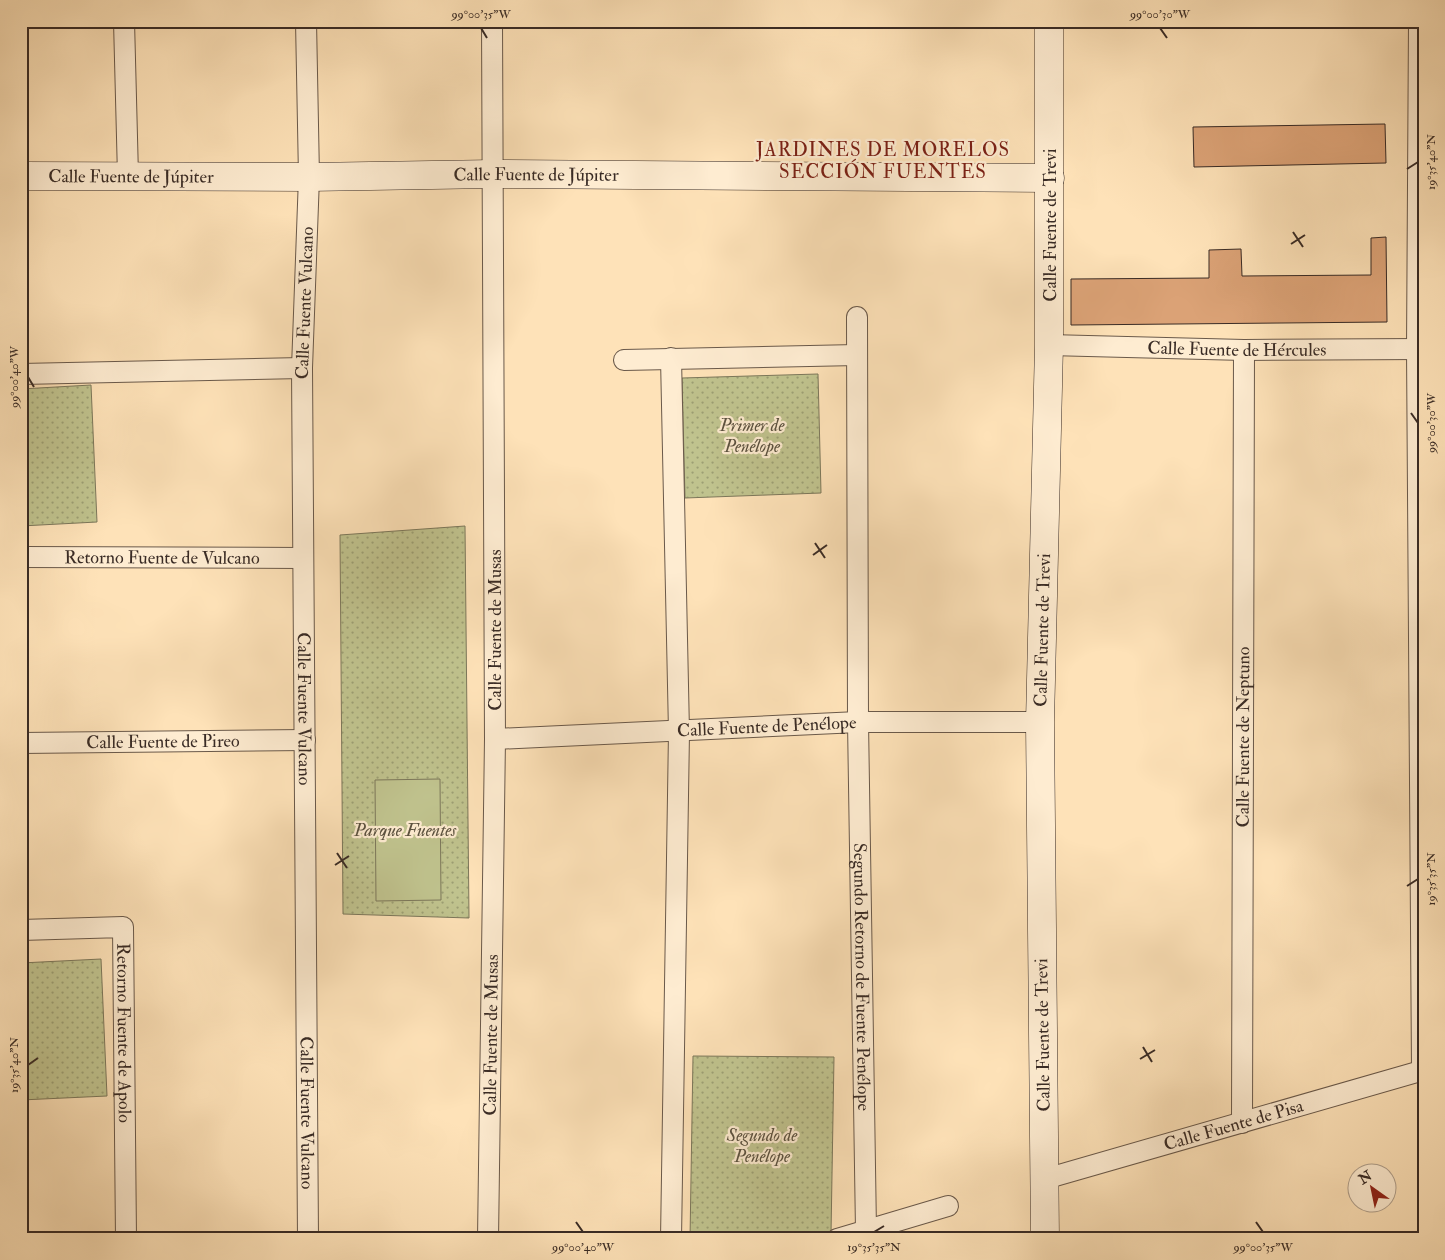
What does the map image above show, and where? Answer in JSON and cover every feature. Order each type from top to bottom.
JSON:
[{"type":"street","points":[[124,21],[128,176]]},
{"type":"street","name":"Calle Fuente Vulcano","points":[[306,21],[309,177],[302,368],[308,1239]]},
{"type":"street","name":"Calle Fuente de Musas","points":[[488,1239],[495,739],[492,21]]},
{"type":"street","name":"Calle Fuente de Trevi","points":[[1045,1239],[1040,722],[1049,346],[1049,21]]},
{"type":"street","points":[[1419,21],[1423,1070]]},
{"type":"street","name":"Calle Fuente de Júpiter","points":[[21,176],[309,177],[493,174],[1050,178]]},
{"type":"street","name":"Segundo Retorno de Fuente Penélope","points":[[857,317],[858,722],[866,1230]]},
{"type":"street","name":"Calle Fuente de Hércules","points":[[1049,346],[1244,350],[1420,349]]},
{"type":"street","name":"Calle Fuente de Neptuno","points":[[1242,1122],[1244,350]]},
{"type":"street","points":[[624,360],[857,355]]},
{"type":"street","points":[[671,358],[678,732],[671,1239]]},
{"type":"street","points":[[21,374],[302,368]]},
{"type":"street","name":"Retorno Fuente de Vulcano","points":[[21,557],[303,558]]},
{"type":"street","name":"Calle Fuente de Penélope","points":[[495,739],[678,732],[858,722],[1040,722]]},
{"type":"street","name":"Calle Fuente de Pireo","points":[[21,743],[305,740]]},
{"type":"street","name":"Retorno Fuente de Apolo","points":[[21,930],[123,927],[126,1239]]},
{"type":"street","name":"Calle Fuente de Pisa","points":[[1045,1179],[1423,1070]]},
{"type":"street","points":[[837,1239],[948,1206]]},
{"type":"green space","name":"Primer de Penélope","points":[[818,374],[821,493],[685,498],[682,378]]},
{"type":"green space","points":[[91,385],[97,522],[21,526],[21,389]]},
{"type":"green space","name":"Parque Fuentes","points":[[465,526],[469,918],[343,914],[340,535]]},
{"type":"green space","points":[[440,779],[441,900],[376,901],[375,780]]},
{"type":"green space","points":[[101,959],[107,1096],[21,1100],[21,963]]},
{"type":"green space","name":"Segundo de Penélope","points":[[693,1056],[834,1057],[831,1234],[812,1239],[690,1239]]},
{"type":"building","points":[[1385,124],[1386,163],[1194,167],[1193,127]]},
{"type":"building","points":[[1386,237],[1387,322],[1071,325],[1071,279],[1209,278],[1209,250],[1241,249],[1242,276],[1371,275],[1371,238]]},
{"type":"district","name":"JARDINES DE MORELOS SECCIÓN FUENTES","points":[[883,161]]}]
